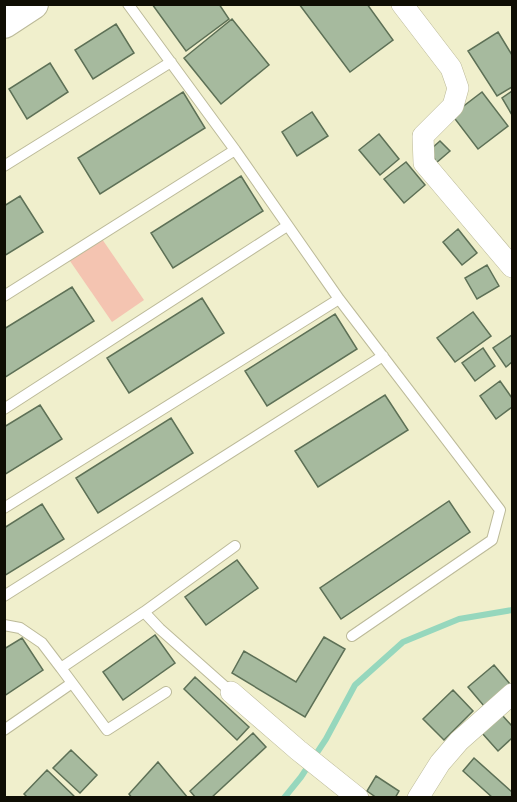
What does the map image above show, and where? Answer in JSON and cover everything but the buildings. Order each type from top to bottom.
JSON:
[{"type":"main road","points":[[4,23],[33,4]]},
{"type":"street","points":[[402,4],[451,68],[458,88],[453,106],[423,136],[424,163],[513,267]]},
{"type":"street","points":[[231,692],[358,798]]},
{"type":"street","points":[[418,798],[440,763],[459,741],[513,694]]},
{"type":"lane","points":[[128,4],[235,150],[339,299],[500,510],[492,540],[352,636]]},
{"type":"lane","points":[[4,166],[171,62]]},
{"type":"lane","points":[[4,296],[235,150]]},
{"type":"lane","points":[[4,409],[287,226]]},
{"type":"lane","points":[[4,508],[339,299]]},
{"type":"lane","points":[[4,596],[382,356]]},
{"type":"lane","points":[[61,668],[235,546]]},
{"type":"lane","points":[[144,612],[231,692]]},
{"type":"lane","points":[[4,625],[20,628],[42,642],[107,730],[166,692]]},
{"type":"lane","points":[[4,730],[72,683]]},
{"type":"shaded area","points":[[102,239],[144,300],[112,322],[70,261]]},
{"type":"waterway","points":[[284,798],[326,739],[355,685],[403,642],[459,619],[512,610]]}]
